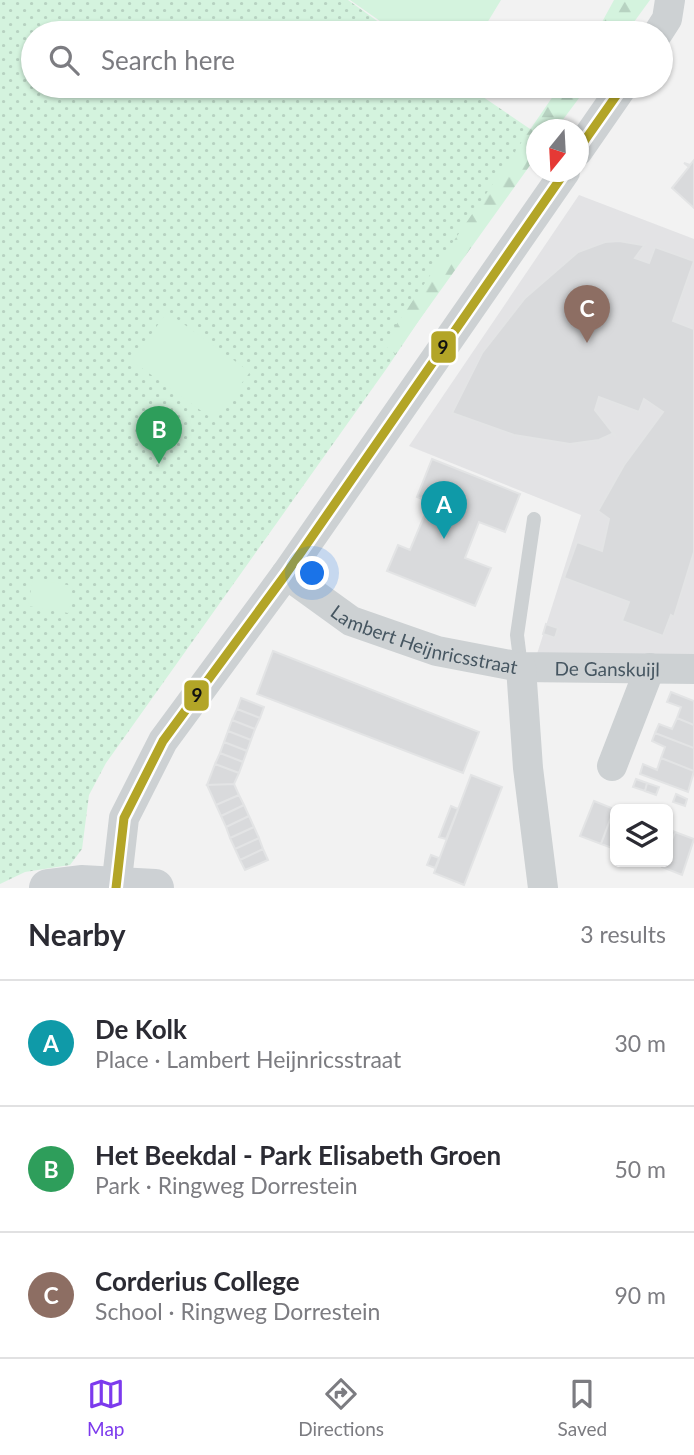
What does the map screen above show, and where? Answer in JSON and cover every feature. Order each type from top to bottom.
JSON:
[{"type":"main road","points":[[48,888],[81,884],[155,888]]},
{"type":"street","points":[[666,21],[670,0]]},
{"type":"street","points":[[589,137],[615,98]]},
{"type":"street","points":[[116,886],[124,818],[153,758],[177,720],[286,574],[558,182]]},
{"type":"street","name":"Lambert Heijnricsstraat","points":[[286,574],[351,621],[437,651],[521,667],[528,768],[542,888]]},
{"type":"street","name":"De Ganskuijl","points":[[521,667],[694,669]]},
{"type":"street","points":[[612,766],[650,668]]},
{"type":"lane","points":[[521,667],[517,635],[534,519]]},
{"type":"shaded area","points":[[579,195],[694,239],[694,657],[537,654],[581,515],[409,446]]},
{"type":"green space","points":[[0,0],[348,0],[377,21],[21,21],[21,98],[485,98],[526,126],[526,161],[387,368],[106,763],[89,795],[82,849],[70,865],[25,872],[0,884]]},
{"type":"green space","points":[[350,0],[501,0],[488,21],[380,21]]},
{"type":"green space","points":[[614,0],[650,0],[635,21],[603,21]]},
{"type":"green space","points":[[552,98],[579,98],[563,119],[537,119]]},
{"type":"green space","points":[[526,136],[526,171],[395,354],[383,344]]},
{"type":"green space","points":[[167,312],[250,372],[214,420],[132,361]]},
{"type":"green space","points":[[33,579],[73,586],[68,613],[28,606]]},
{"type":"building","points":[[694,160],[694,208],[672,188],[689,167],[684,163],[690,165]]},
{"type":"building","points":[[619,241],[642,245],[646,243],[635,258],[649,263],[655,247],[694,261],[673,321],[694,329],[694,552],[674,617],[671,615],[663,636],[622,621],[629,602],[564,578],[577,542],[602,551],[609,519],[598,511],[624,465],[663,412],[644,399],[639,412],[599,397],[595,410],[616,437],[612,434],[599,440],[570,444],[514,435],[452,413],[482,353],[525,298],[578,252],[605,242]]},
{"type":"building","points":[[432,459],[520,494],[505,532],[479,522],[465,558],[491,568],[475,606],[387,571],[398,545],[410,550],[430,502],[417,497]]},
{"type":"building","points":[[546,624],[558,628],[555,638],[543,634]]},
{"type":"building","points":[[273,651],[479,732],[463,773],[257,694]]},
{"type":"building","points":[[671,692],[694,701],[694,725],[677,718],[681,707],[667,702]]},
{"type":"building","points":[[241,698],[264,707],[260,718],[237,709]]},
{"type":"building","points":[[237,709],[260,718],[255,729],[232,720]]},
{"type":"building","points":[[677,718],[694,725],[694,748],[655,733],[659,724],[672,729]]},
{"type":"building","points":[[232,720],[255,729],[251,740],[228,731]]},
{"type":"building","points":[[228,731],[251,740],[247,751],[224,742]]},
{"type":"building","points":[[655,733],[694,748],[694,771],[661,758],[665,747],[652,741]]},
{"type":"building","points":[[224,742],[247,751],[243,762],[220,753]]},
{"type":"building","points":[[220,753],[243,762],[239,773],[215,764]]},
{"type":"building","points":[[661,758],[694,771],[688,792],[640,774],[643,764],[657,770]]},
{"type":"building","points":[[215,764],[239,773],[234,784],[207,785]]},
{"type":"building","points":[[471,775],[502,787],[464,885],[434,873]]},
{"type":"building","points":[[636,779],[647,783],[645,791],[633,787]]},
{"type":"building","points":[[647,783],[659,787],[656,795],[645,791]]},
{"type":"building","points":[[234,784],[239,795],[216,805],[207,785]]},
{"type":"building","points":[[676,794],[687,799],[685,806],[673,802]]},
{"type":"building","points":[[239,795],[244,805],[221,816],[216,805]]},
{"type":"building","points":[[594,801],[610,807],[610,820],[601,844],[580,836]]},
{"type":"building","points":[[244,805],[249,816],[226,827],[221,816]]},
{"type":"building","points":[[451,806],[458,809],[446,839],[439,837]]},
{"type":"building","points":[[249,816],[254,827],[230,838],[226,827]]},
{"type":"building","points":[[610,820],[610,847],[601,844]]},
{"type":"building","points":[[254,827],[259,838],[235,849],[230,838]]},
{"type":"building","points":[[675,832],[694,839],[682,875],[662,867],[673,867]]},
{"type":"building","points":[[259,838],[263,849],[240,860],[235,849]]},
{"type":"building","points":[[263,849],[268,860],[245,870],[240,860]]},
{"type":"building","points":[[431,855],[439,858],[435,868],[427,865]]},
{"type":"transit line","name":"9","points":[[589,134],[615,98]]},
{"type":"transit line","name":"9","points":[[116,888],[124,818],[163,741],[286,574],[558,182]]},
{"type":"place","name":"Corderius College","points":[[587,343]]},
{"type":"place","name":"Het Beekdal - Park Elisabeth Groen","points":[[159,464]]},
{"type":"place","name":"De Kolk","points":[[444,539]]}]
